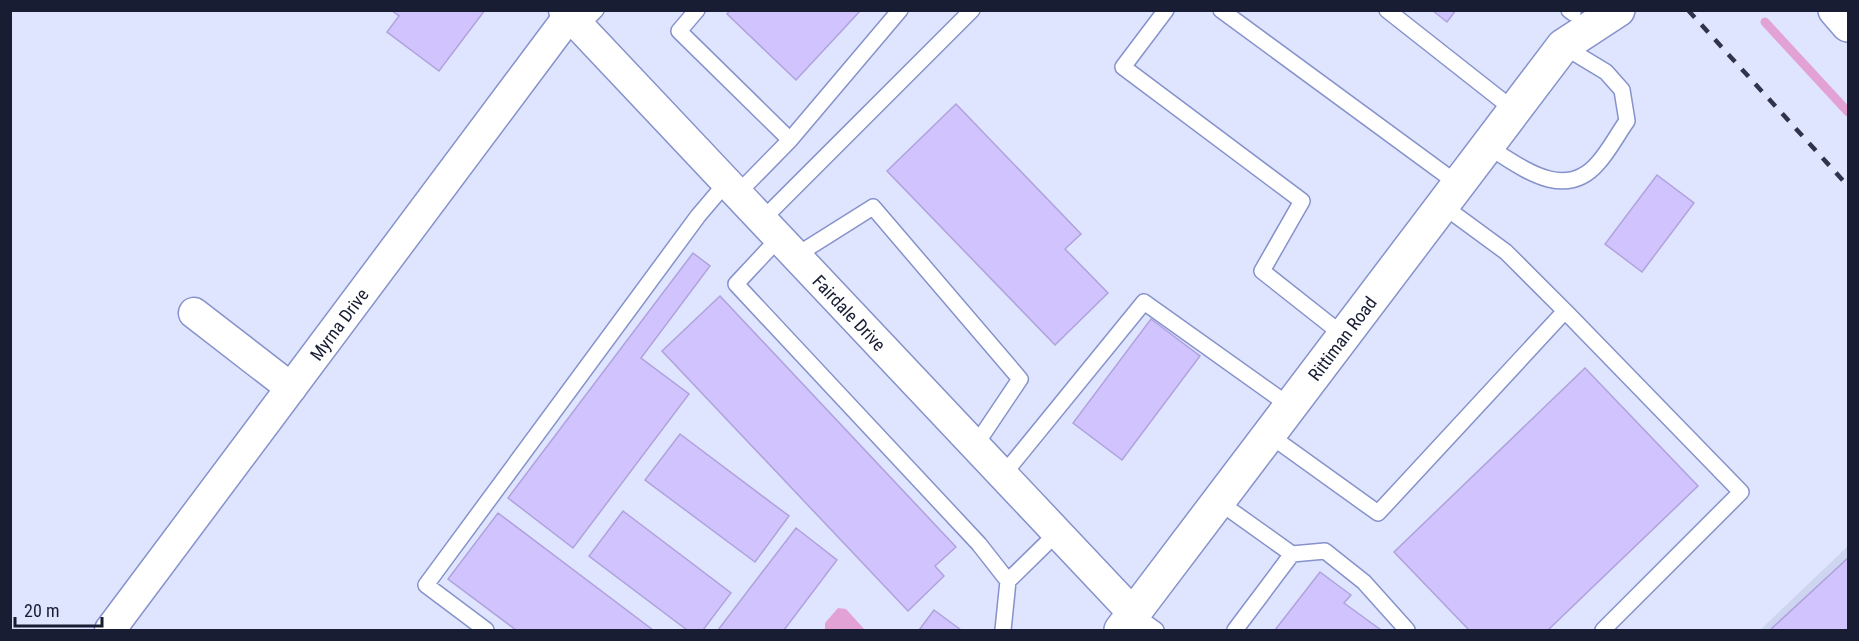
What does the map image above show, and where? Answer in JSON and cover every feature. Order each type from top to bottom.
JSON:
[{"type":"main road","name":"Rittiman Road","points":[[1137,625],[1218,502],[1268,434],[1563,46],[1618,10]]},
{"type":"main road","points":[[1835,10],[1848,26]]},
{"type":"main road","name":"Rittiman Road","points":[[1563,46],[1572,11]]},
{"type":"street","name":"Fairdale Drive","points":[[577,16],[732,188],[1057,533],[1137,625]]},
{"type":"street","name":"Myrna Drive","points":[[110,630],[291,388],[577,16]]},
{"type":"street","points":[[194,313],[291,388]]},
{"type":"lane","points":[[698,10],[679,31],[790,140]]},
{"type":"lane","points":[[486,630],[426,585],[698,216],[790,140],[900,10]]},
{"type":"lane","points":[[972,10],[779,238],[736,284],[979,544],[1008,581]]},
{"type":"lane","points":[[1166,10],[1123,67],[1302,201],[1262,271],[1343,335]]},
{"type":"lane","points":[[1221,10],[1450,195],[1741,492],[1603,630]]},
{"type":"lane","points":[[1388,10],[1514,110]]},
{"type":"lane","points":[[1487,146],[1542,179],[1573,181],[1597,165],[1627,121],[1623,90],[1606,72],[1563,46]]},
{"type":"lane","points":[[779,238],[873,207],[1020,379],[975,446]]},
{"type":"lane","points":[[1003,475],[1144,302],[1290,406]]},
{"type":"lane","points":[[1268,434],[1378,513],[1565,311]]},
{"type":"lane","points":[[1218,502],[1292,554],[1325,550],[1364,582],[1407,630]]},
{"type":"lane","points":[[1003,630],[1008,581],[1057,533]]},
{"type":"lane","points":[[1235,630],[1292,554]]},
{"type":"shaded area","points":[[1848,546],[1848,630],[1760,630]]},
{"type":"shaded area","points":[[838,608],[846,609],[865,630],[825,630],[825,623]]},
{"type":"building","points":[[391,10],[485,10],[439,71],[387,32],[399,16]]},
{"type":"building","points":[[730,10],[861,10],[796,80],[727,14]]},
{"type":"building","points":[[1432,10],[1456,10],[1447,22]]},
{"type":"building","points":[[956,104],[1081,234],[1065,249],[1108,293],[1055,345],[887,171]]},
{"type":"building","points":[[1657,175],[1694,203],[1642,272],[1605,244]]},
{"type":"building","points":[[693,253],[710,266],[641,358],[689,394],[573,548],[508,498]]},
{"type":"building","points":[[720,296],[956,547],[935,566],[944,576],[908,611],[662,351]]},
{"type":"building","points":[[1151,319],[1200,356],[1122,460],[1073,423]]},
{"type":"building","points":[[1585,368],[1698,486],[1548,630],[1469,630],[1394,552]]},
{"type":"building","points":[[680,434],[789,516],[755,562],[645,480]]},
{"type":"building","points":[[623,511],[731,593],[703,630],[687,630],[589,556]]},
{"type":"building","points":[[498,513],[653,630],[516,630],[448,579]]},
{"type":"building","points":[[796,528],[837,560],[784,630],[718,630]]},
{"type":"building","points":[[1848,558],[1848,630],[1770,630]]},
{"type":"building","points":[[1320,572],[1351,595],[1344,603],[1381,630],[1275,630]]},
{"type":"building","points":[[934,610],[961,630],[919,630]]},
{"type":"waterway","points":[[1765,22],[1848,112]]},
{"type":"railway","points":[[1688,10],[1848,186]]}]
